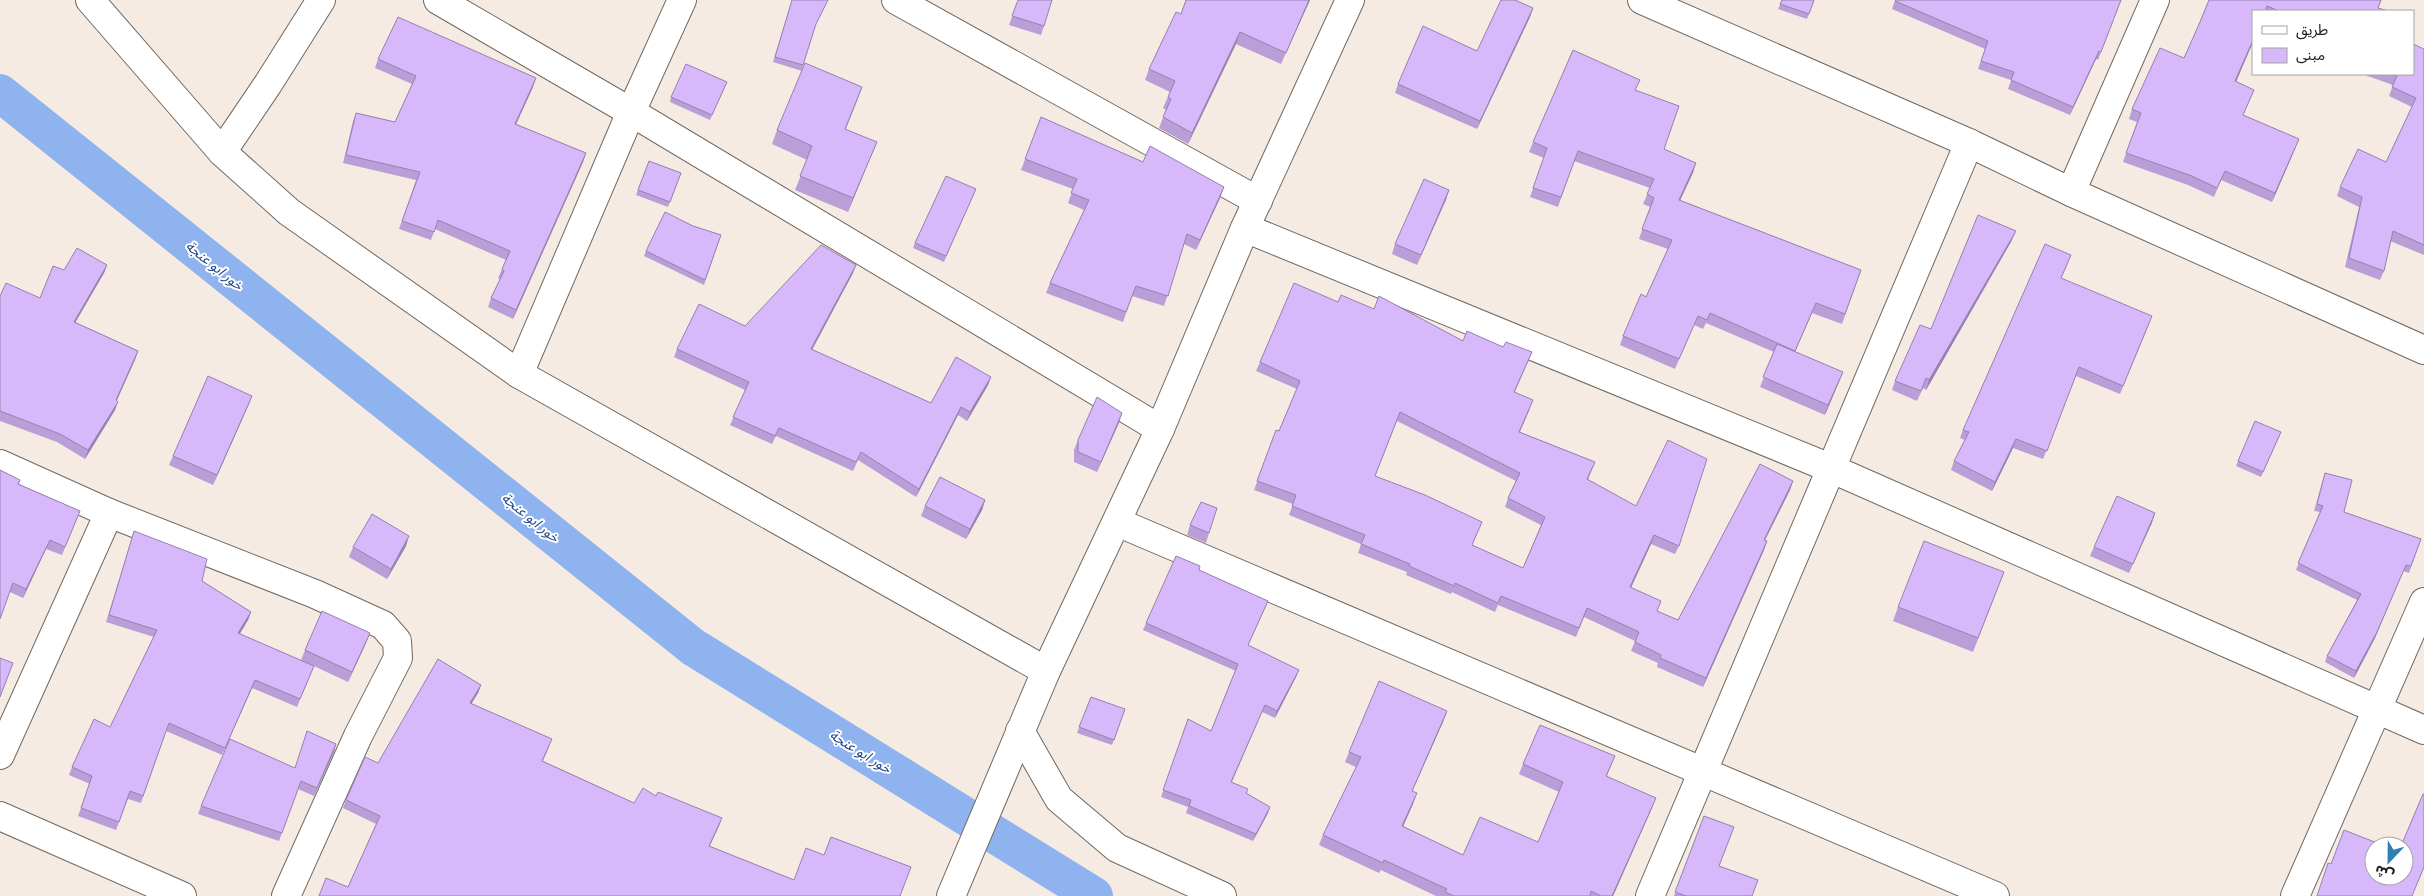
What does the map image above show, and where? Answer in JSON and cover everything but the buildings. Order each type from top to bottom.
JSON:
[{"type":"street","points":[[90,0],[222,152],[289,212],[519,374],[1046,671]]},
{"type":"street","points":[[222,152],[321,0]]},
{"type":"street","points":[[438,0],[631,112],[1160,429]]},
{"type":"street","points":[[519,374],[631,112],[682,0]]},
{"type":"street","points":[[896,0],[1258,201]]},
{"type":"street","points":[[953,891],[1046,671],[1160,429],[1245,228],[1350,0]]},
{"type":"street","points":[[1642,0],[1969,143],[2071,192],[2424,350]]},
{"type":"street","points":[[2071,192],[2155,0]]},
{"type":"street","points":[[1650,896],[1969,143]]},
{"type":"street","points":[[1245,228],[1830,468],[2424,730]]},
{"type":"street","points":[[0,464],[109,513],[315,594],[382,625],[397,641],[398,658],[358,736],[286,896]]},
{"type":"street","points":[[0,755],[109,513]]},
{"type":"street","points":[[1117,522],[1995,896]]},
{"type":"street","points":[[2295,896],[2424,602]]},
{"type":"street","points":[[1015,742],[1059,798],[1117,848],[1222,896]]},
{"type":"street","points":[[0,816],[182,896]]},
{"type":"waterway","name":"خور ابو عنجة","points":[[0,93],[693,647],[1094,896]]}]
